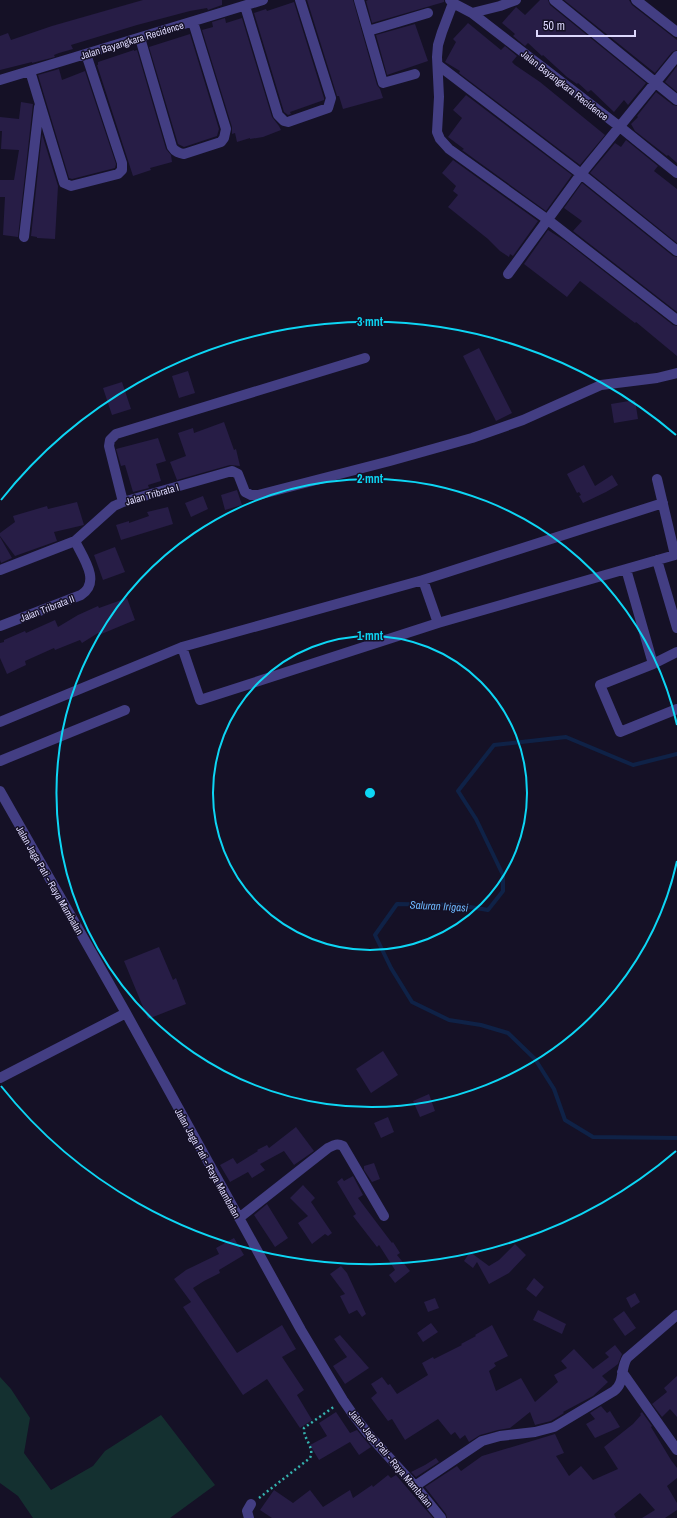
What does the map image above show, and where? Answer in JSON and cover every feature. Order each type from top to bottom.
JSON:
[{"type":"street","name":"Jalan Bayangkara Recidence","points":[[0,80],[263,0]]},
{"type":"street","points":[[245,6],[278,115],[284,121],[288,122],[328,108],[331,98],[300,0]]},
{"type":"street","points":[[359,0],[384,87],[415,74]]},
{"type":"street","points":[[472,13],[500,6],[516,0]]},
{"type":"street","points":[[554,0],[677,100]]},
{"type":"street","points":[[636,0],[677,32]]},
{"type":"street","name":"Jalan Bayangkara Recidence","points":[[452,2],[472,13],[677,173]]},
{"type":"street","points":[[452,2],[438,45],[437,132],[440,139],[449,149],[548,220],[677,320]]},
{"type":"street","points":[[368,31],[428,14]]},
{"type":"street","points":[[140,38],[172,147],[179,153],[184,154],[221,142],[224,138],[226,130],[193,22]]},
{"type":"street","points":[[30,71],[64,183],[71,186],[118,174],[122,170],[122,163],[86,54]]},
{"type":"street","points":[[508,274],[581,174],[677,56]]},
{"type":"street","points":[[438,65],[581,174],[677,251]]},
{"type":"street","points":[[24,237],[39,102]]},
{"type":"street","points":[[123,502],[109,448],[110,440],[116,434],[365,358]]},
{"type":"street","name":"Jalan Tribrata I","points":[[0,570],[75,541],[114,506],[123,502],[232,471],[238,474],[246,493],[258,495],[472,438],[523,420],[601,385],[657,378],[677,373]]},
{"type":"street","points":[[182,647],[200,700],[438,623],[674,555],[657,480]]},
{"type":"street","points":[[0,722],[182,647],[423,580],[663,503]]},
{"type":"street","name":"Jalan Tribrata II","points":[[0,626],[81,595],[88,589],[91,582],[91,576],[75,541]]},
{"type":"street","points":[[656,560],[677,628]]},
{"type":"street","points":[[626,569],[653,664]]},
{"type":"street","points":[[423,580],[438,623]]},
{"type":"street","points":[[677,652],[653,664],[600,685],[620,732],[677,709]]},
{"type":"street","points":[[0,761],[125,710]]},
{"type":"street","name":"Jalan Jaga Pati - Raya Mambalan","points":[[0,790],[301,1330],[343,1400],[378,1445],[415,1486],[441,1518]]},
{"type":"street","points":[[1,1076],[126,1014]]},
{"type":"street","points":[[239,1218],[328,1148],[339,1144],[343,1146],[384,1216]]},
{"type":"street","points":[[415,1486],[482,1441],[500,1436],[535,1432],[554,1427],[616,1390],[622,1381],[624,1362],[630,1355],[677,1315]]},
{"type":"street","points":[[622,1372],[677,1450]]},
{"type":"street","points":[[249,1518],[247,1512],[251,1504]]},
{"type":"path","points":[[251,1504],[308,1460],[312,1454],[312,1450],[304,1434],[304,1428],[343,1400]]},
{"type":"green space","points":[[0,1377],[11,1389],[30,1418],[24,1453],[51,1490],[93,1466],[105,1451],[161,1415],[215,1485],[170,1518],[33,1518],[18,1496],[0,1483]]},
{"type":"building","points":[[143,0],[222,0],[222,5],[208,10],[207,8],[190,11],[137,25],[71,45],[73,49],[54,55],[55,57],[0,70],[0,36],[8,33],[11,40],[52,26]]},
{"type":"building","points":[[307,0],[353,0],[377,85],[383,98],[343,109],[339,96],[337,96]]},
{"type":"building","points":[[444,0],[444,2],[372,23],[366,1]]},
{"type":"building","points":[[540,0],[548,0],[550,5],[646,83],[628,105],[624,100],[614,112],[591,90],[588,92],[578,83],[577,84],[567,77],[528,43],[525,46],[513,36],[515,34],[502,23],[516,7],[525,15]]},
{"type":"building","points":[[564,0],[629,0],[632,5],[677,40],[677,50],[672,52],[655,73]]},
{"type":"building","points":[[294,2],[324,100],[290,112],[291,114],[288,115],[284,112],[254,13],[266,9],[267,11]]},
{"type":"building","points":[[225,18],[226,23],[242,18],[272,117],[281,130],[263,137],[250,138],[237,142],[235,133],[232,134],[232,127],[202,30],[213,27],[212,22]]},
{"type":"building","points":[[468,23],[501,50],[505,46],[517,56],[512,62],[515,65],[540,82],[605,135],[580,165],[459,73],[460,71],[445,62],[456,42],[453,39]]},
{"type":"building","points":[[415,24],[428,61],[387,75],[376,35]]},
{"type":"building","points":[[190,34],[219,129],[217,136],[184,147],[178,144],[149,47]]},
{"type":"building","points":[[137,50],[166,149],[171,155],[172,162],[150,168],[151,170],[133,176],[97,65],[98,62]]},
{"type":"building","points":[[677,66],[677,92],[665,82]]},
{"type":"building","points":[[59,69],[62,80],[85,71],[116,164],[115,168],[72,179],[69,178],[38,75]]},
{"type":"building","points":[[656,92],[673,105],[677,106],[677,163],[635,131],[631,124],[638,117],[637,116]]},
{"type":"building","points":[[466,95],[572,175],[546,211],[462,150],[464,149],[448,137],[462,118],[453,110]]},
{"type":"building","points":[[21,102],[33,104],[18,237],[3,235],[5,197],[0,197],[0,180],[14,180],[19,150],[1,149],[2,131],[0,131],[0,117],[19,119]]},
{"type":"building","points":[[42,134],[58,186],[55,239],[37,238],[31,236]]},
{"type":"building","points":[[626,140],[658,166],[654,171],[677,189],[677,243],[590,173],[615,143],[621,147]]},
{"type":"building","points":[[453,160],[538,221],[513,256],[510,254],[509,257],[500,251],[488,239],[448,207],[458,195],[453,191],[456,186],[442,173]]},
{"type":"building","points":[[582,183],[673,256],[677,257],[677,312],[573,231],[582,221],[564,208]]},
{"type":"building","points":[[548,230],[565,241],[673,325],[677,326],[677,356],[636,322],[635,323],[580,281],[567,297],[524,264]]},
{"type":"building","points":[[479,348],[512,413],[496,421],[463,356]]},
{"type":"building","points":[[188,371],[195,393],[179,398],[172,376]]},
{"type":"building","points":[[122,382],[131,409],[112,415],[103,388]]},
{"type":"building","points":[[635,400],[638,419],[614,423],[611,404]]},
{"type":"building","points":[[224,422],[234,450],[236,449],[240,466],[230,465],[177,480],[170,462],[186,456],[178,433],[193,428],[194,433]]},
{"type":"building","points":[[158,438],[166,461],[156,464],[161,481],[148,485],[149,488],[133,492],[125,465],[121,466],[116,449]]},
{"type":"building","points":[[584,465],[595,486],[612,475],[618,485],[583,503],[579,496],[581,495],[579,492],[577,493],[567,474]]},
{"type":"building","points":[[237,490],[242,505],[225,510],[221,495]]},
{"type":"building","points":[[203,496],[208,509],[191,517],[185,503]]},
{"type":"building","points":[[77,502],[84,525],[54,532],[57,541],[15,556],[0,536],[0,533],[15,522],[13,516],[47,506],[48,509]]},
{"type":"building","points":[[168,507],[173,524],[121,540],[116,525],[129,521],[129,523],[149,516],[147,512]]},
{"type":"building","points":[[0,537],[12,558],[1,563],[0,560]]},
{"type":"building","points":[[115,547],[125,572],[103,580],[94,555]]},
{"type":"building","points":[[127,598],[135,620],[99,635],[98,633],[82,643],[80,640],[55,650],[54,648],[25,661],[26,665],[7,674],[0,658],[0,643],[4,642],[4,640],[25,631],[26,633],[55,620],[58,627],[78,615],[98,606],[99,608]]},
{"type":"building","points":[[159,947],[173,980],[176,978],[186,1004],[148,1019],[124,961]]},
{"type":"building","points":[[383,1051],[398,1075],[371,1093],[356,1069]]},
{"type":"building","points":[[429,1094],[435,1111],[420,1117],[413,1101]]},
{"type":"building","points":[[388,1117],[394,1132],[381,1138],[374,1123]]},
{"type":"building","points":[[296,1127],[314,1151],[294,1165],[284,1151],[260,1164],[265,1170],[252,1178],[248,1172],[230,1182],[220,1165],[233,1158],[237,1164],[267,1145],[269,1148]]},
{"type":"building","points":[[374,1163],[380,1179],[372,1182],[364,1170],[364,1166]]},
{"type":"building","points":[[353,1176],[363,1195],[358,1198],[392,1243],[393,1242],[400,1253],[397,1255],[410,1271],[395,1283],[389,1275],[395,1270],[379,1245],[377,1247],[353,1216],[356,1214],[337,1182],[342,1178],[344,1181]]},
{"type":"building","points":[[303,1185],[315,1198],[311,1202],[332,1233],[328,1236],[325,1234],[312,1244],[298,1223],[308,1216],[290,1198]]},
{"type":"building","points":[[267,1204],[288,1238],[275,1247],[254,1215]]},
{"type":"building","points":[[234,1238],[244,1255],[219,1270],[220,1273],[193,1288],[237,1353],[282,1325],[296,1349],[282,1357],[304,1390],[297,1395],[312,1420],[300,1428],[267,1379],[243,1395],[183,1307],[191,1302],[174,1279],[186,1270],[219,1254],[216,1248]]},
{"type":"building","points":[[515,1244],[526,1255],[509,1273],[489,1284],[477,1262],[473,1268],[464,1261],[470,1252],[489,1266],[499,1260]]},
{"type":"building","points":[[341,1266],[347,1273],[366,1314],[362,1317],[357,1310],[349,1314],[340,1296],[345,1294],[330,1274]]},
{"type":"building","points":[[534,1278],[544,1287],[536,1297],[526,1289]]},
{"type":"building","points":[[635,1293],[640,1302],[631,1308],[626,1298]]},
{"type":"building","points":[[435,1298],[439,1308],[428,1312],[424,1302]]},
{"type":"building","points":[[538,1310],[566,1324],[562,1334],[533,1320]]},
{"type":"building","points":[[624,1311],[636,1328],[625,1336],[613,1319]]},
{"type":"building","points":[[431,1323],[438,1332],[423,1342],[417,1333]]},
{"type":"building","points":[[492,1325],[508,1356],[494,1363],[496,1366],[489,1371],[496,1391],[521,1378],[535,1402],[558,1382],[554,1375],[567,1368],[561,1361],[574,1349],[593,1369],[609,1357],[605,1353],[615,1345],[622,1354],[618,1364],[602,1376],[608,1382],[593,1396],[563,1412],[564,1413],[551,1421],[535,1425],[530,1412],[510,1428],[480,1435],[469,1442],[465,1435],[460,1439],[455,1432],[451,1435],[438,1419],[405,1440],[392,1419],[388,1421],[371,1398],[377,1393],[371,1384],[382,1377],[388,1385],[390,1384],[397,1394],[428,1375],[422,1363],[433,1357],[434,1359],[462,1345],[461,1344]]},
{"type":"building","points":[[340,1335],[369,1368],[345,1384],[333,1366],[347,1357],[334,1339]]},
{"type":"building","points":[[677,1376],[677,1417],[670,1409],[662,1417],[652,1404],[667,1392],[664,1388]]},
{"type":"building","points":[[601,1406],[607,1413],[610,1411],[620,1427],[595,1438],[586,1424],[595,1419],[590,1413]]},
{"type":"building","points":[[336,1412],[350,1433],[357,1430],[371,1447],[359,1455],[350,1442],[319,1460],[310,1445],[327,1436],[319,1423]]},
{"type":"building","points":[[642,1412],[677,1468],[677,1478],[667,1486],[677,1503],[677,1510],[665,1518],[642,1518],[655,1510],[640,1493],[614,1514],[616,1518],[447,1518],[446,1514],[425,1487],[457,1466],[461,1471],[482,1456],[555,1434],[564,1453],[556,1456],[569,1476],[581,1466],[593,1480],[618,1469],[604,1447],[633,1424]]},
{"type":"building","points":[[436,1458],[439,1462],[416,1477],[411,1472],[425,1465]]},
{"type":"building","points":[[388,1475],[391,1478],[396,1475],[433,1518],[272,1518],[260,1510],[274,1490],[293,1503],[310,1490],[323,1507],[350,1490],[353,1498],[372,1485],[373,1487]]},
{"type":"waterway","name":"Saluran Irigasi","points":[[677,754],[633,765],[566,737],[494,745],[458,791],[476,819],[503,875],[503,891],[488,910],[458,905],[397,904],[375,935],[391,968],[412,1002],[449,1020],[481,1025],[508,1033],[535,1059],[554,1089],[565,1120],[593,1137],[677,1138]]}]
